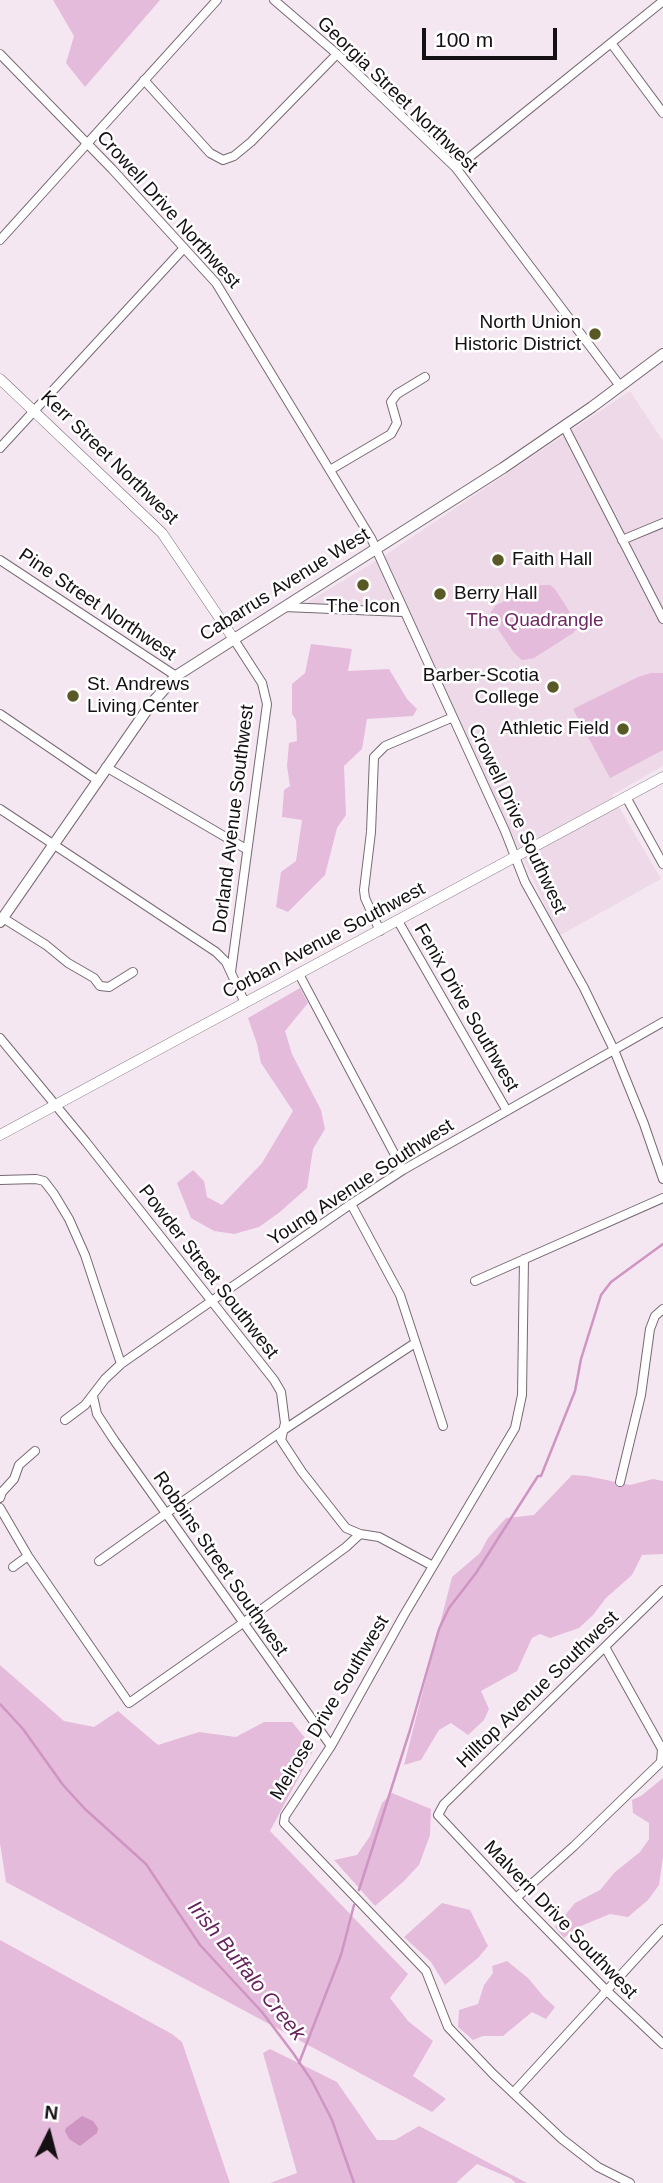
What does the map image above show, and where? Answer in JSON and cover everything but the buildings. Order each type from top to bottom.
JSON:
[{"type":"main road","name":"Cabarrus Avenue West","points":[[1,920],[151,704],[176,676],[564,426],[663,354]]},
{"type":"street","points":[[0,240],[217,0]]},
{"type":"street","name":"Georgia Street Northwest","points":[[274,0],[337,54],[456,169],[620,386]]},
{"type":"street","points":[[456,169],[663,2]]},
{"type":"street","points":[[611,43],[663,113]]},
{"type":"street","name":"Crowell Drive Northwest","points":[[0,54],[87,143],[216,283],[376,549]]},
{"type":"street","points":[[144,80],[210,153],[223,160],[234,156],[251,142],[337,54]]},
{"type":"street","points":[[0,448],[184,248]]},
{"type":"street","points":[[330,470],[391,434],[397,423],[391,402],[397,394],[425,377]]},
{"type":"street","name":"Kerr Street Northwest","points":[[0,379],[162,533],[233,638]]},
{"type":"street","points":[[564,426],[622,540],[660,604],[663,619]]},
{"type":"street","points":[[622,540],[663,523]]},
{"type":"street","name":"Crowell Drive Southwest","points":[[376,549],[525,882],[584,988],[614,1050],[663,1179]]},
{"type":"street","name":"Pine Street Northwest","points":[[0,560],[176,676]]},
{"type":"street","points":[[284,607],[403,612]]},
{"type":"street","name":"Dorland Avenue Southwest","points":[[231,972],[267,709],[265,690],[257,673],[233,638]]},
{"type":"street","points":[[0,714],[97,780]]},
{"type":"street","name":"Fenix Drive Southwest","points":[[380,931],[364,890],[371,832],[374,757],[385,746],[451,718]]},
{"type":"street","points":[[106,767],[246,849]]},
{"type":"street","name":"Corban Avenue Southwest","points":[[0,1135],[663,777]]},
{"type":"street","points":[[626,797],[663,864]]},
{"type":"street","points":[[0,810],[216,952],[226,962],[245,1003]]},
{"type":"street","points":[[1,920],[46,945],[93,978],[100,986],[108,987],[133,972]]},
{"type":"street","name":"Fenix Drive Southwest","points":[[398,921],[507,1111]]},
{"type":"street","points":[[299,974],[403,1170]]},
{"type":"street","name":"Young Avenue Southwest","points":[[65,1420],[85,1405],[105,1379],[121,1364],[403,1170],[663,1022]]},
{"type":"street","name":"Powder Street Southwest","points":[[0,1038],[274,1380],[281,1392],[285,1423],[281,1440],[302,1472],[346,1528],[360,1534]]},
{"type":"street","points":[[0,1180],[44,1181],[54,1194],[85,1255],[121,1364]]},
{"type":"street","points":[[475,1280],[663,1198]]},
{"type":"street","points":[[351,1205],[393,1280],[443,1426]]},
{"type":"street","name":"Melrose Drive Southwest","points":[[524,1259],[522,1395],[518,1421],[331,1746],[285,1816],[284,1823],[426,1971],[447,2026],[562,2139],[598,2167],[630,2183]]},
{"type":"street","points":[[620,1482],[640,1395],[650,1329],[655,1317],[663,1309]]},
{"type":"street","points":[[99,1561],[282,1432],[415,1343]]},
{"type":"street","name":"Robbins Street Southwest","points":[[93,1395],[97,1413],[331,1746]]},
{"type":"street","points":[[0,1498],[14,1479],[19,1465],[35,1451]]},
{"type":"street","points":[[0,1508],[28,1556],[129,1703],[243,1623],[360,1534],[379,1537],[433,1566]]},
{"type":"street","points":[[13,1567],[28,1556]]},
{"type":"street","name":"Hilltop Avenue Southwest","points":[[438,1815],[444,1804],[663,1590]]},
{"type":"street","points":[[516,1898],[661,1762],[662,1749],[605,1647]]},
{"type":"street","name":"Malvern Drive Southwest","points":[[438,1815],[607,1991],[663,2044]]},
{"type":"street","points":[[513,2093],[663,1929]]},
{"type":"shaded area","name":"Barber-Scotia College","points":[[630,391],[663,441],[663,766],[612,795],[661,879],[559,936],[408,609],[312,605],[308,602],[384,556]]},
{"type":"shaded area","points":[[82,2116],[93,2121],[98,2128],[97,2133],[80,2146],[69,2139],[65,2131]]},
{"type":"green space","points":[[53,0],[160,0],[85,87],[66,63],[74,36]]},
{"type":"green space","name":"The Quadrangle","points":[[541,585],[550,585],[555,589],[576,622],[577,629],[534,658],[522,660],[514,653],[492,620],[491,612],[496,605]]},
{"type":"green space","points":[[311,644],[352,649],[348,671],[389,669],[407,699],[417,709],[413,716],[367,719],[362,749],[344,766],[346,815],[337,828],[325,875],[288,912],[276,907],[281,872],[296,861],[302,820],[282,817],[284,790],[290,786],[287,766],[289,743],[297,741],[296,720],[292,714],[292,684],[305,673]]},
{"type":"green space","name":"Athletic Field","points":[[651,673],[663,673],[663,750],[610,778],[573,709]]},
{"type":"green space","points":[[300,988],[308,1003],[285,1031],[292,1054],[321,1110],[325,1129],[313,1149],[307,1188],[259,1227],[234,1234],[214,1231],[191,1218],[177,1183],[193,1170],[204,1181],[207,1197],[222,1205],[262,1163],[293,1111],[261,1063],[248,1018]]},
{"type":"green space","points":[[572,1475],[630,1485],[653,1479],[663,1481],[663,1554],[642,1555],[632,1575],[606,1598],[579,1628],[550,1638],[540,1634],[532,1638],[517,1671],[481,1691],[489,1709],[484,1720],[468,1735],[451,1723],[439,1730],[421,1760],[404,1765],[452,1577],[480,1553],[488,1538],[506,1518],[534,1515]]},
{"type":"green space","points":[[0,1665],[64,1721],[94,1727],[118,1711],[158,1745],[199,1732],[236,1737],[264,1722],[292,1722],[314,1749],[270,1831],[408,1974],[390,1998],[408,2021],[433,2041],[413,2076],[446,2099],[432,2112],[6,1882],[0,1843]]},
{"type":"green space","points":[[663,1778],[663,1857],[659,1885],[648,1900],[628,1917],[610,1914],[576,1928],[564,1938],[555,1927],[575,1903],[600,1890],[615,1872],[640,1852],[649,1839],[649,1823],[633,1813],[632,1800]]},
{"type":"green space","points":[[392,1793],[431,1809],[430,1835],[419,1865],[375,1906],[334,1860],[357,1855],[370,1836],[382,1803]]},
{"type":"green space","points":[[442,1903],[470,1910],[488,1946],[478,1958],[445,1985],[431,1962],[404,1937]]},
{"type":"green space","points":[[0,1940],[182,2042],[230,2183],[0,2183]]},
{"type":"green space","points":[[507,1961],[528,1978],[555,2007],[546,2019],[532,2012],[503,2036],[483,2036],[473,2040],[458,2027],[459,2010],[478,2004],[484,1985],[493,1973],[492,1966]]},
{"type":"green space","points":[[270,2049],[337,2082],[377,2140],[395,2140],[419,2126],[527,2183],[516,2183],[477,2164],[456,2183],[270,2183],[297,2173],[263,2053]]},
{"type":"waterway","points":[[359,1890],[439,1629],[449,1608],[476,1573],[538,1476],[541,1476],[575,1391],[581,1359],[601,1295],[611,1282],[663,1244]]},
{"type":"waterway","name":"Irish Buffalo Creek","points":[[0,1704],[23,1729],[63,1785],[85,1809],[146,1864],[200,1945],[262,2012],[293,2053],[312,2081],[332,2120],[354,2183]]},
{"type":"waterway","points":[[299,2063],[341,1955],[354,1905]]},
{"type":"place","name":"North Union Historic District","points":[[595,334]]},
{"type":"place","name":"Faith Hall","points":[[498,560]]},
{"type":"place","name":"The Icon","points":[[363,585]]},
{"type":"place","name":"Berry Hall","points":[[440,594]]},
{"type":"place","name":"Barber-Scotia College","points":[[553,687]]},
{"type":"place","name":"St. Andrews Living Center","points":[[73,696]]},
{"type":"place","name":"Athletic Field","points":[[623,729]]}]
